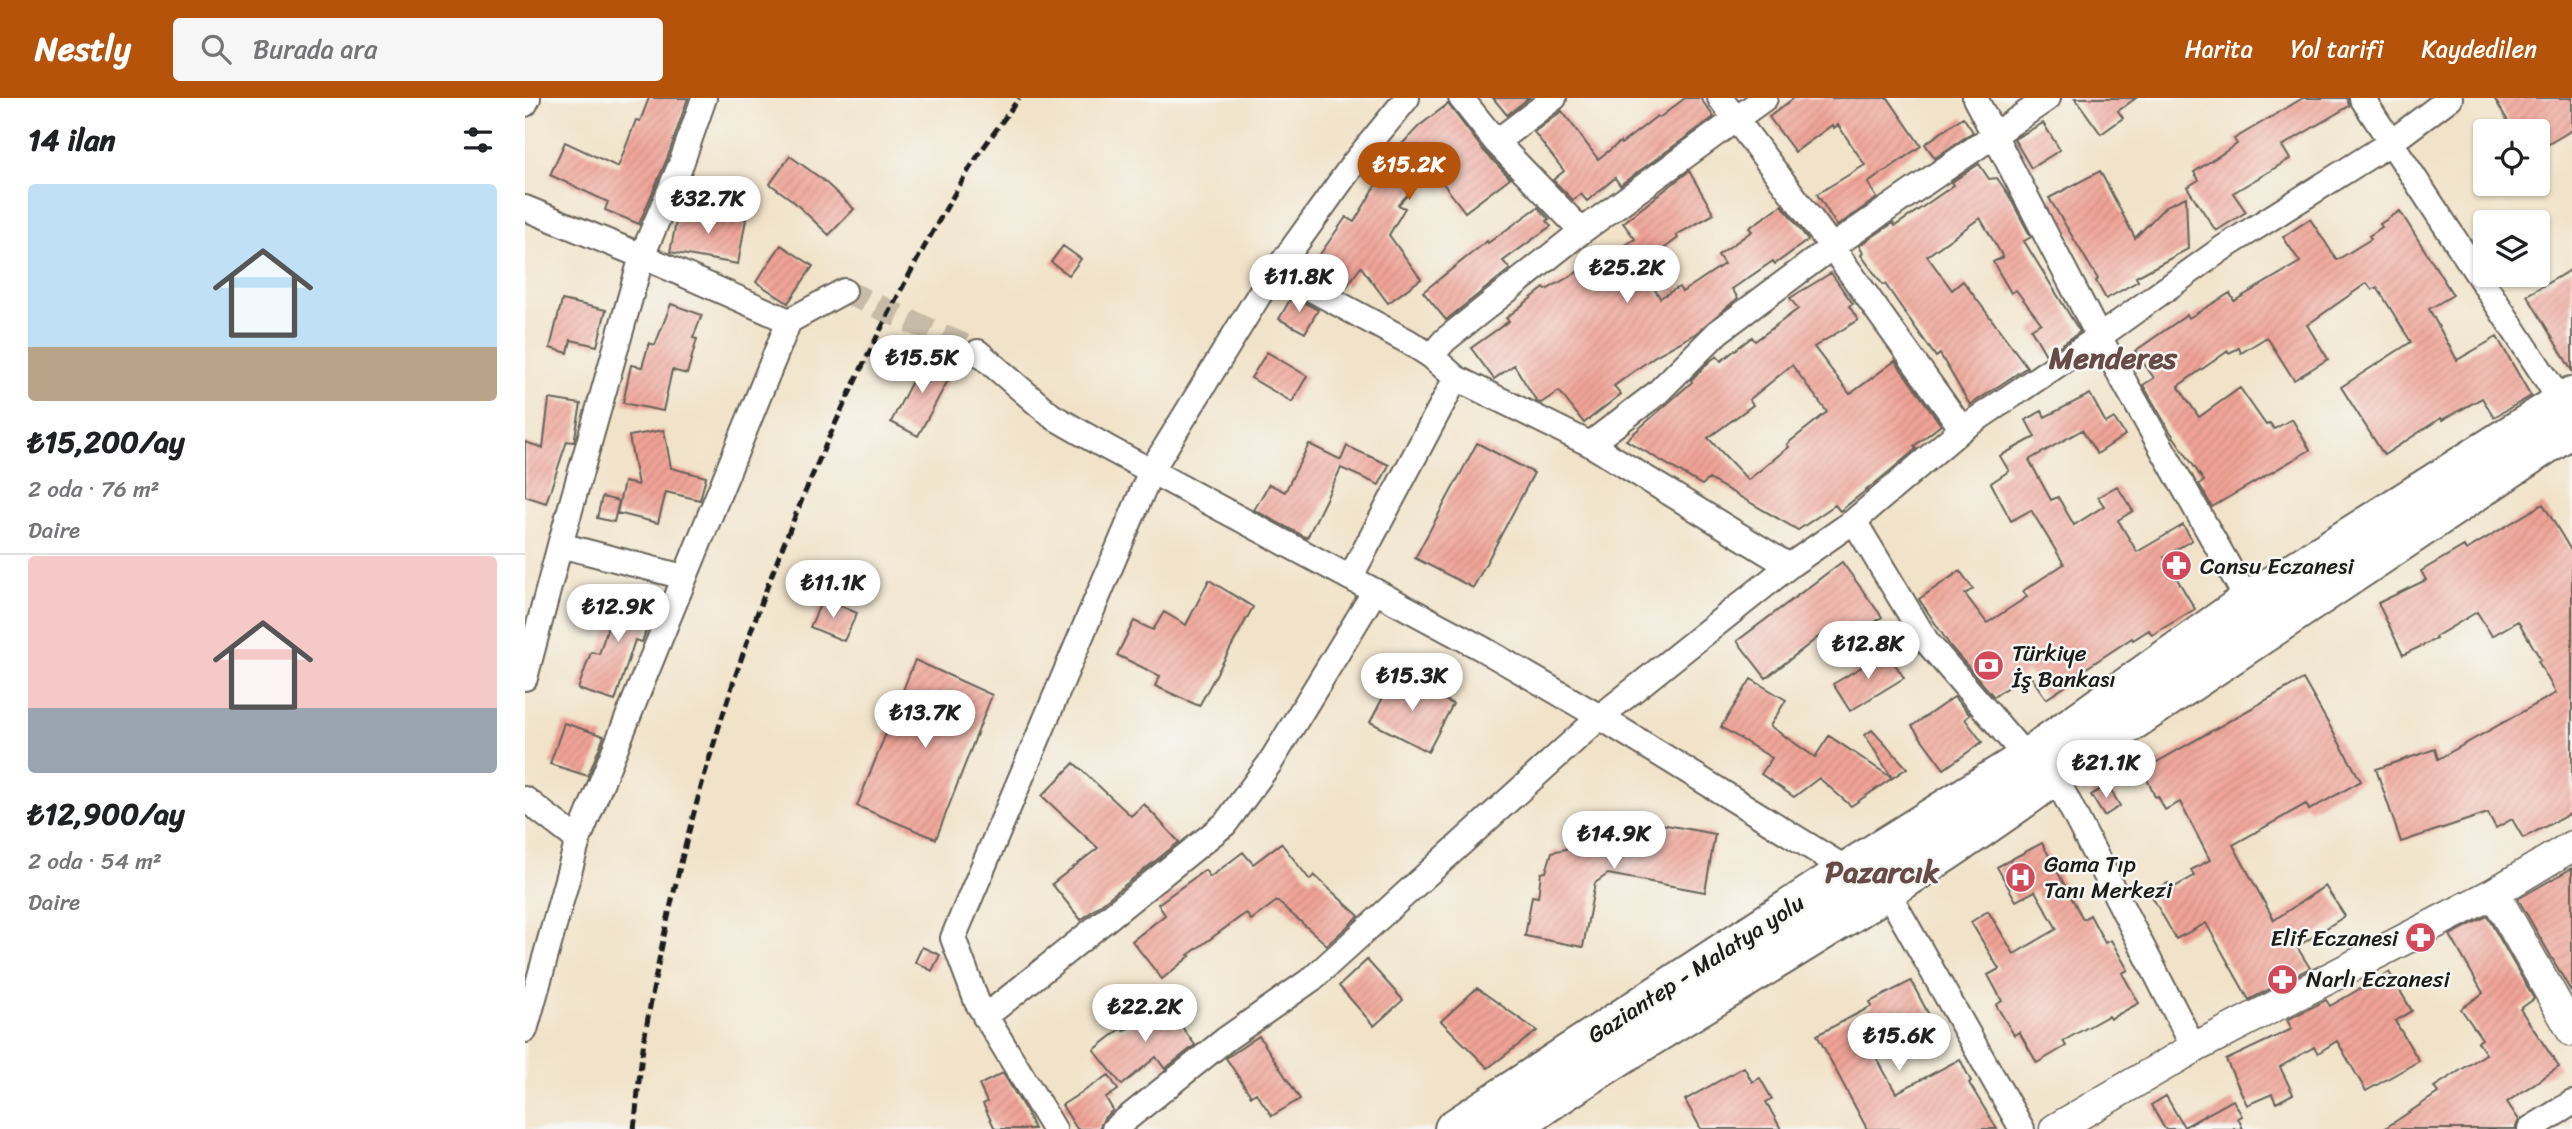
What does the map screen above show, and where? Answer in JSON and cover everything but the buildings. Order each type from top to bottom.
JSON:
[{"type":"highway","name":"Gaziantep - Malatya yolu","points":[[1529,1123],[1887,891],[2248,601],[2569,409]]},
{"type":"highway","name":"Gaziantep - Malatya yolu","points":[[1454,1129],[1848,870],[2041,767],[2087,752],[2569,409]]},
{"type":"street","points":[[525,104],[528,98]]},
{"type":"street","points":[[525,678],[642,256],[681,164],[704,98]]},
{"type":"street","points":[[1054,1129],[977,1002],[953,938],[1151,471],[1276,271],[1354,163],[1407,98]]},
{"type":"street","points":[[1461,98],[1496,142],[1582,231]]},
{"type":"street","points":[[1496,142],[1554,98]]},
{"type":"street","points":[[1720,98],[1832,247],[1962,429]]},
{"type":"street","points":[[1431,356],[1445,340],[1582,231],[1765,98]]},
{"type":"street","points":[[1975,98],[2099,337],[2248,601]]},
{"type":"street","points":[[1590,444],[1657,393],[1718,332],[1832,247],[2048,98]]},
{"type":"street","points":[[2362,98],[2390,144],[2569,409]]},
{"type":"street","points":[[1114,1129],[1226,1039],[1312,979],[1600,716],[1789,566],[1854,521],[1962,429],[2099,337],[2223,248],[2390,144],[2450,98]]},
{"type":"street","points":[[525,208],[789,321]]},
{"type":"street","points":[[1276,271],[1431,356],[1456,378],[1590,444],[1789,566]]},
{"type":"street","points":[[525,1030],[530,989],[578,840],[789,321],[844,291]]},
{"type":"street","points":[[978,352],[1052,415],[1483,649],[1600,716],[1848,870]]},
{"type":"street","points":[[1350,578],[1456,378]]},
{"type":"street","points":[[1854,521],[1927,642],[2041,767],[2194,1048]]},
{"type":"street","points":[[560,545],[684,577]]},
{"type":"street","points":[[985,1017],[1225,824],[1270,763],[1375,591]]},
{"type":"street","points":[[525,799],[578,840]]},
{"type":"street","points":[[2055,1129],[2194,1048],[2494,893],[2572,846]]},
{"type":"street","points":[[1887,891],[2022,1129]]},
{"type":"street","points":[[2494,893],[2572,1031]]},
{"type":"street","points":[[2530,1129],[2572,1102]]},
{"type":"tunnel","points":[[844,291],[978,352]]},
{"type":"railway","points":[[634,1129],[644,1041],[668,918],[695,808],[728,698],[766,591],[808,485],[855,381],[907,280],[969,170],[1019,98]]},
{"type":"place","name":"Cansu Eczanesi","points":[[2177,566]]},
{"type":"place","name":"Türkiye İş Bankası","points":[[1989,666]]},
{"type":"place","name":"Gama Tıp Tanı Merkezi","points":[[2021,877]]},
{"type":"place","name":"Elif Eczanesi","points":[[2421,938]]},
{"type":"place","name":"Narlı Eczanesi","points":[[2283,979]]},
{"type":"district","name":"Menderes","points":[[2113,358]]},
{"type":"district","name":"Pazarcık","points":[[1882,872]]}]
